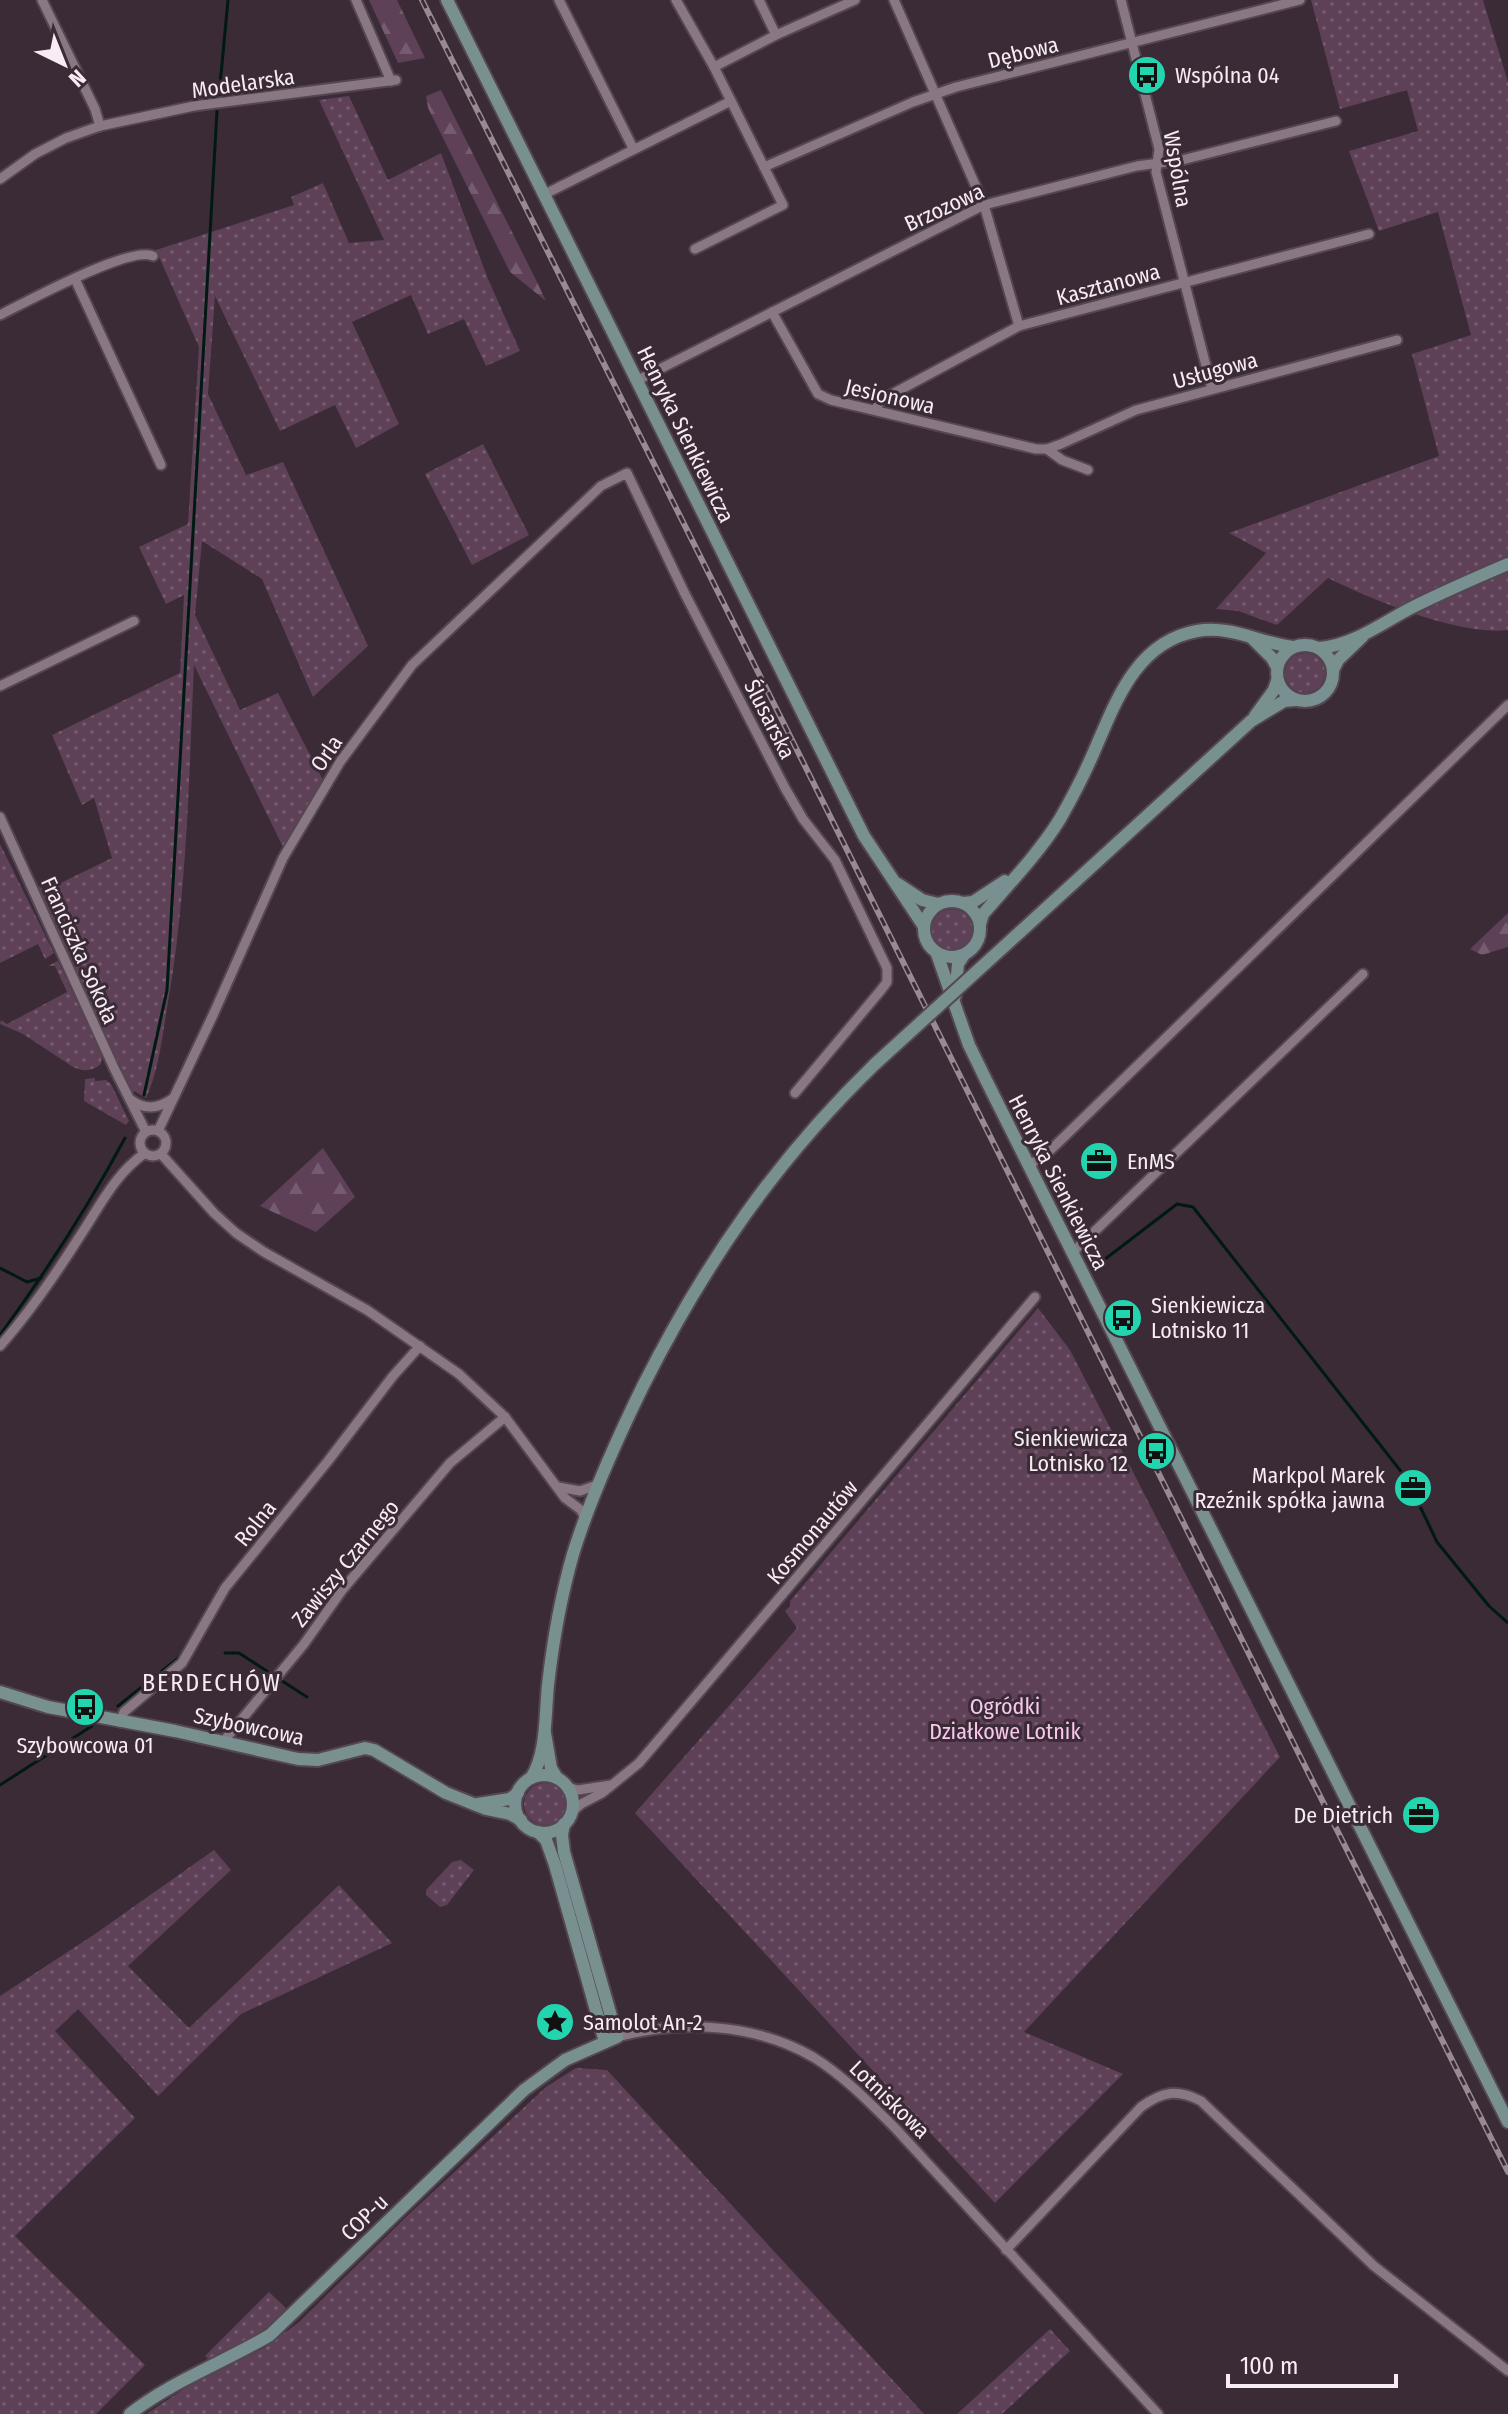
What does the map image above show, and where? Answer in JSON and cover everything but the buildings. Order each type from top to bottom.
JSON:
[{"type":"main road","name":"Henryka Sienkiewicza","points":[[447,0],[858,824],[923,925]]},
{"type":"main road","points":[[478,1804],[510,1799],[537,1768],[545,1733],[557,1619],[597,1485],[666,1340],[699,1282],[735,1226],[797,1146],[875,1064],[1251,721],[1274,690],[1282,655],[1293,647],[1306,644],[1329,647],[1365,634],[1452,588],[1508,564]]},
{"type":"main road","points":[[1015,875],[973,902],[938,904],[928,913],[923,925],[925,939],[937,954],[950,958],[964,955],[979,939],[983,914],[1037,850],[1063,814],[1120,693],[1143,659],[1168,641],[1198,631],[1216,630],[1293,647]]},
{"type":"main road","points":[[1251,721],[1284,701],[1309,701],[1322,695],[1331,684],[1338,660],[1365,634]]},
{"type":"main road","points":[[1249,636],[1272,658],[1284,692],[1295,700]]},
{"type":"main road","points":[[1319,648],[1329,657],[1333,670]]},
{"type":"main road","name":"Henryka Sienkiewicza","points":[[895,882],[922,900],[938,904]]},
{"type":"main road","points":[[963,903],[974,911],[980,924]]},
{"type":"main road","name":"Henryka Sienkiewicza","points":[[937,954],[969,1045],[1508,2122]]},
{"type":"main road","name":"Henryka Sienkiewicza","points":[[954,999],[958,964],[964,955]]},
{"type":"main road","name":"Szybowcowa","points":[[0,1692],[48,1707],[298,1759],[318,1760],[365,1748],[374,1750],[446,1793],[521,1820]]},
{"type":"main road","points":[[545,1733],[551,1768],[573,1799],[562,1835],[564,1852],[611,2039]]},
{"type":"main road","points":[[531,1778],[544,1775],[562,1782]]},
{"type":"main road","points":[[518,1793],[516,1807],[521,1820],[546,1840],[611,2039]]},
{"type":"main road","points":[[538,1832],[552,1831],[568,1818]]},
{"type":"main road","name":"COP-u","points":[[130,2414],[146,2401],[270,2335],[524,2090],[555,2066],[611,2039]]},
{"type":"street","points":[[42,0],[95,109],[100,126]]},
{"type":"street","name":"Modelarska","points":[[0,179],[35,154],[66,138],[100,126],[194,106],[393,80],[356,0]]},
{"type":"street","points":[[559,0],[633,148]]},
{"type":"street","points":[[676,0],[714,67],[783,205],[695,249]]},
{"type":"street","points":[[759,0],[776,35]]},
{"type":"street","points":[[714,67],[855,0]]},
{"type":"street","points":[[894,0],[984,205],[1019,326]]},
{"type":"street","name":"Wspólna","points":[[1121,0],[1159,149],[1156,172],[1212,389]]},
{"type":"street","name":"Dębowa","points":[[764,167],[935,94],[1300,0]]},
{"type":"street","points":[[543,195],[731,101]]},
{"type":"street","name":"Brzozowa","points":[[638,380],[984,205],[1137,166],[1182,160],[1336,121]]},
{"type":"street","name":"Kasztanowa","points":[[875,410],[881,400],[1019,326],[1369,234]]},
{"type":"street","points":[[0,315],[109,262],[139,253],[153,256]]},
{"type":"street","points":[[75,279],[161,465]]},
{"type":"street","name":"Jesionowa","points":[[772,312],[818,394],[831,400],[1036,449],[1047,449],[1062,460],[1088,470]]},
{"type":"street","name":"Usługowa","points":[[1047,449],[1136,410],[1397,340]]},
{"type":"street","name":"Ślusarska","points":[[627,473],[685,594],[785,788],[803,819],[835,860],[888,976],[881,990],[795,1093]]},
{"type":"street","name":"Orla","points":[[158,1131],[283,858],[340,762],[412,665],[601,486],[627,473]]},
{"type":"street","points":[[0,686],[134,621]]},
{"type":"street","points":[[1028,1165],[1042,1158],[1508,705]]},
{"type":"street","name":"Franciszka Sokoła","points":[[0,817],[146,1132]]},
{"type":"street","points":[[1072,1253],[1363,974]]},
{"type":"street","points":[[128,1098],[135,1103],[154,1107],[163,1105],[175,1096]]},
{"type":"street","points":[[145,1153],[140,1142],[146,1132],[158,1131],[166,1140],[161,1154]]},
{"type":"street","points":[[0,1346],[54,1276],[110,1189],[131,1163],[145,1153],[161,1154]]},
{"type":"street","points":[[161,1154],[236,1233],[367,1310],[459,1374],[505,1417],[565,1498],[581,1510],[585,1518]]},
{"type":"street","name":"Kosmonautów","points":[[568,1818],[639,1763],[1035,1297]]},
{"type":"street","name":"Rolna","points":[[120,1722],[124,1712],[182,1663],[225,1588],[420,1346]]},
{"type":"street","name":"Zawiszy Czarnego","points":[[223,1742],[304,1644],[343,1589],[450,1463],[505,1417]]},
{"type":"street","points":[[558,1487],[580,1491],[597,1485]]},
{"type":"street","points":[[562,1782],[578,1790],[611,1785]]},
{"type":"street","name":"Lotniskowa","points":[[611,2039],[673,2026],[719,2027],[768,2038],[812,2057],[865,2098],[1158,2414]]},
{"type":"street","points":[[1006,2250],[1141,2107],[1161,2094],[1172,2091],[1186,2094],[1212,2111],[1374,2266],[1508,2371]]},
{"type":"green space","points":[[369,0],[397,0],[425,58],[398,63]]},
{"type":"green space","points":[[1311,0],[1483,0],[1508,82],[1508,630],[1465,628],[1441,622],[1391,606],[1328,578],[1277,625],[1238,611],[1216,609],[1266,553],[1229,533],[1439,456],[1412,354],[1471,335],[1438,212],[1379,231],[1349,151],[1418,131],[1407,90],[1340,109]]},
{"type":"green space","points":[[441,90],[546,301],[510,272],[428,108],[426,96]]},
{"type":"green space","points":[[349,96],[388,180],[441,153],[488,279],[520,351],[486,366],[464,319],[428,334],[411,295],[352,322],[399,424],[356,448],[335,405],[280,431],[215,296],[208,394],[246,475],[283,462],[368,646],[313,697],[262,579],[202,541],[195,615],[240,710],[278,693],[323,780],[284,849],[194,665],[179,924],[160,1054],[146,1098],[134,1091],[132,1093],[37,892],[40,885],[44,891],[112,858],[94,798],[82,805],[52,735],[180,673],[184,595],[166,604],[139,547],[188,524],[199,347],[156,250],[294,205],[291,197],[323,183],[349,243],[384,240],[319,100]]},
{"type":"green space","points":[[483,444],[529,535],[472,565],[425,474]]},
{"type":"green space","points":[[1305,653],[1319,659],[1325,673],[1319,687],[1305,693],[1291,687],[1285,673],[1291,659]]},
{"type":"green space","points":[[0,844],[54,953],[45,959],[38,944],[0,963]]},
{"type":"green space","points":[[952,909],[967,915],[973,930],[967,945],[952,951],[937,945],[931,930],[937,915]]},
{"type":"green space","points":[[1508,913],[1508,947],[1482,955],[1470,949]]},
{"type":"green space","points":[[58,961],[102,1056],[101,1064],[91,1069],[73,1067],[23,1034],[0,1024],[1,1020],[7,1024],[67,992],[55,966],[48,966]]},
{"type":"green space","points":[[95,1078],[95,1081],[106,1080],[111,1084],[129,1121],[126,1125],[84,1101],[85,1079]]},
{"type":"green space","points":[[323,1148],[355,1197],[316,1232],[260,1206]]},
{"type":"green space","name":"Ogródki Działkowe Lotnik","points":[[1038,1308],[1070,1350],[1280,1757],[1024,2032],[1123,2074],[995,2203],[635,1813],[797,1628],[785,1611],[790,1601]]},
{"type":"green space","points":[[545,1783],[560,1789],[566,1804],[560,1819],[545,1825],[530,1819],[524,1804],[530,1789]]},
{"type":"green space","points":[[214,1850],[231,1870],[128,1966],[189,2028],[339,1885],[392,1943],[241,2014],[158,2096],[78,2009],[55,2031],[135,2118],[15,2236],[145,2365],[96,2414],[0,2414],[0,1996]]},
{"type":"green space","points":[[461,1860],[474,1870],[447,1905],[440,1907],[426,1895],[426,1890],[452,1862]]},
{"type":"green space","points":[[576,2068],[607,2070],[924,2414],[146,2414],[190,2385],[264,2348],[299,2322],[546,2087]]},
{"type":"green space","points":[[269,2292],[289,2311],[247,2342],[211,2362],[205,2356]]},
{"type":"green space","points":[[1050,2329],[1070,2351],[1002,2414],[957,2414]]},
{"type":"waterway","points":[[219,96],[228,0]]},
{"type":"waterway","points":[[144,1095],[167,990],[217,111]]},
{"type":"waterway","points":[[0,1335],[66,1239],[125,1138]]},
{"type":"waterway","points":[[1100,1263],[1177,1204],[1193,1207],[1407,1479],[1437,1542],[1489,1606],[1508,1623]]},
{"type":"waterway","points":[[0,1268],[27,1282],[41,1278]]},
{"type":"waterway","points":[[225,1653],[239,1653],[273,1675]]},
{"type":"waterway","points":[[118,1706],[181,1656]]},
{"type":"waterway","points":[[279,1679],[307,1697]]},
{"type":"waterway","points":[[0,1785],[92,1726]]},
{"type":"railway","points":[[422,0],[1508,2172]]},
{"type":"place","name":"Wspólna 04","points":[[1147,75]]},
{"type":"place","name":"EnMS","points":[[1099,1161]]},
{"type":"place","name":"Sienkiewicza Lotnisko 11","points":[[1123,1318]]},
{"type":"place","name":"Sienkiewicza Lotnisko 12","points":[[1156,1451]]},
{"type":"place","name":"Markpol Marek Rzeźnik spółka jawna","points":[[1413,1488]]},
{"type":"place","name":"Szybowcowa 01","points":[[85,1707]]},
{"type":"place","name":"De Dietrich","points":[[1421,1815]]},
{"type":"place","name":"Samolot An-2","points":[[555,2022]]},
{"type":"district","name":"BERDECHÓW","points":[[212,1683]]}]
